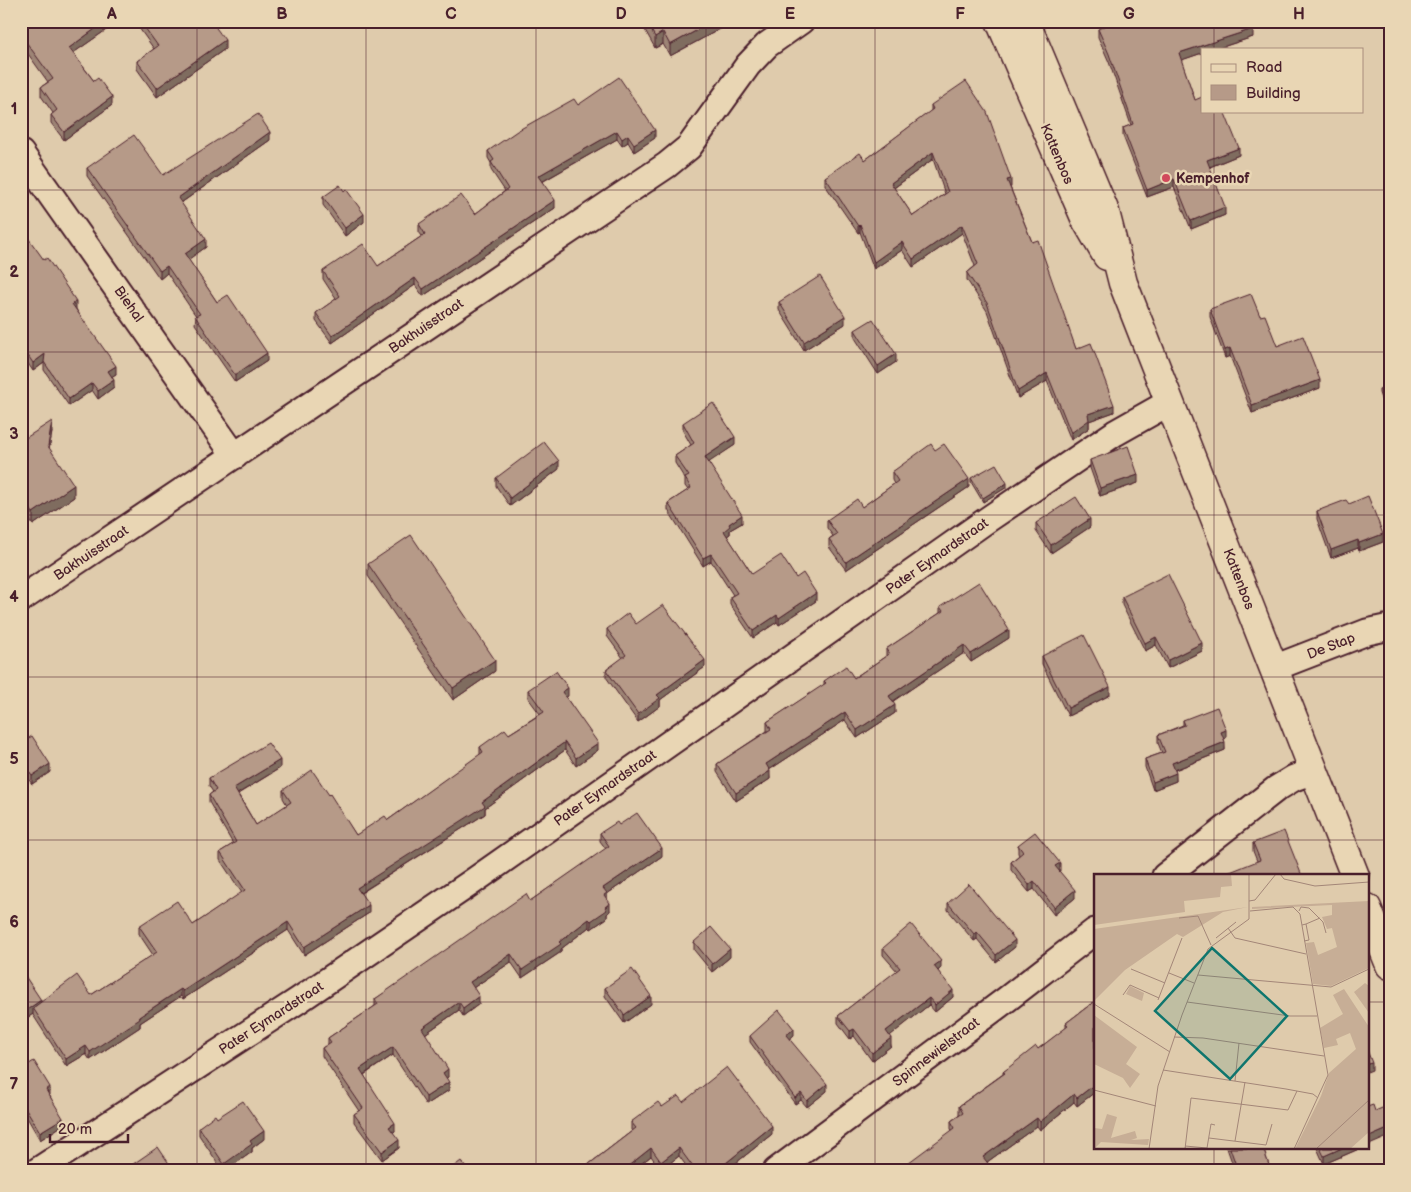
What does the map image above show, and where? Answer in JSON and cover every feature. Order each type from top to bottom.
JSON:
[{"type":"main road","name":"Kattenbos","points":[[1000,21],[1086,220],[1122,283],[1354,874]]},
{"type":"main road","name":"Kattenbos","points":[[1025,21],[1105,212],[1122,283]]},
{"type":"main road","points":[[1368,910],[1390,965]]},
{"type":"street","name":"Bakhuisstraat","points":[[21,599],[667,165],[690,147],[748,65],[767,45],[801,21]]},
{"type":"street","name":"Biehal","points":[[21,152],[235,456]]},
{"type":"street","name":"Pater Eymardstraat","points":[[37,1171],[299,1000],[491,869],[987,520],[1115,433],[1170,402]]},
{"type":"street","name":"De Stap","points":[[1274,668],[1367,632],[1390,627]]},
{"type":"street","points":[[1168,874],[1276,789],[1294,778],[1314,771]]},
{"type":"street","name":"Spinnewielstraat","points":[[776,1171],[1007,999],[1094,931]]},
{"type":"building","points":[[27,21],[106,21],[69,48],[94,81],[98,78],[112,97],[64,132],[51,115],[57,110],[41,87],[53,79],[21,35],[21,26]]},
{"type":"building","points":[[140,21],[211,21],[225,40],[157,88],[137,61],[158,46]]},
{"type":"building","points":[[646,21],[714,21],[670,45],[663,32],[655,37]]},
{"type":"building","points":[[1116,21],[1250,21],[1253,29],[1179,53],[1195,100],[1201,97],[1201,112],[1224,112],[1239,148],[1207,160],[1225,207],[1191,221],[1174,179],[1147,190],[1123,128],[1133,124],[1109,54],[1098,29]]},
{"type":"building","points":[[619,77],[655,130],[634,144],[628,135],[622,139],[617,131],[538,176],[555,200],[423,289],[415,278],[332,336],[316,313],[340,296],[323,271],[363,244],[378,266],[425,234],[419,224],[461,195],[475,214],[508,189],[491,162],[494,160],[488,151],[517,131],[574,99],[578,105]]},
{"type":"building","points":[[966,81],[987,112],[1011,179],[1007,180],[1032,242],[1038,240],[1076,349],[1091,343],[1114,405],[1088,414],[1089,420],[1071,433],[1047,373],[1018,391],[987,303],[967,273],[978,264],[962,225],[913,259],[902,242],[874,262],[860,224],[858,226],[825,177],[860,153],[865,160],[933,109],[931,105]],"holes":[[[933,152],[948,192],[913,216],[891,183]]]},
{"type":"building","points":[[258,114],[270,132],[178,198],[206,239],[185,254],[217,302],[228,295],[267,353],[235,375],[195,316],[200,314],[167,266],[160,271],[87,168],[134,135],[163,175]]},
{"type":"building","points":[[340,185],[344,191],[346,189],[364,214],[345,228],[323,197]]},
{"type":"building","points":[[21,228],[44,260],[47,258],[76,301],[72,304],[116,366],[108,371],[114,380],[98,391],[92,383],[69,399],[44,362],[45,354],[33,363],[21,345]]},
{"type":"building","points":[[820,276],[845,316],[804,342],[779,302]]},
{"type":"building","points":[[1251,294],[1260,316],[1265,315],[1277,346],[1303,336],[1320,380],[1252,405],[1230,348],[1225,350],[1210,309]]},
{"type":"building","points":[[873,319],[896,354],[878,366],[855,330]]},
{"type":"building","points":[[1390,385],[1390,409],[1386,410],[1379,389]]},
{"type":"building","points":[[713,403],[735,437],[705,457],[742,515],[729,524],[730,526],[724,531],[752,574],[781,555],[796,578],[803,573],[816,593],[779,618],[777,615],[753,631],[730,597],[737,593],[711,554],[703,558],[668,503],[691,488],[685,478],[689,476],[675,456],[694,443],[683,423]]},
{"type":"building","points":[[52,421],[48,446],[74,485],[33,513],[21,495],[21,441]]},
{"type":"building","points":[[544,442],[559,461],[510,498],[496,478]]},
{"type":"building","points":[[931,444],[935,450],[944,444],[969,479],[846,562],[829,539],[837,534],[827,520],[857,499],[862,507],[898,481],[892,472]]},
{"type":"building","points":[[1128,446],[1138,475],[1100,488],[1090,460]]},
{"type":"building","points":[[996,464],[1007,483],[983,498],[971,478]]},
{"type":"building","points":[[1368,496],[1383,534],[1359,543],[1358,540],[1331,550],[1317,511],[1346,500],[1349,504]]},
{"type":"building","points":[[1076,497],[1090,519],[1051,545],[1036,523]]},
{"type":"building","points":[[411,535],[495,660],[453,688],[368,564]]},
{"type":"building","points":[[1168,574],[1202,643],[1168,660],[1156,637],[1145,643],[1122,597]]},
{"type":"building","points":[[979,582],[1009,630],[971,654],[964,645],[889,696],[895,705],[857,730],[845,712],[766,764],[770,771],[736,793],[717,764],[771,729],[767,722],[826,683],[824,681],[846,666],[854,678],[889,654],[886,649],[943,611],[940,607]]},
{"type":"building","points":[[663,605],[705,660],[657,695],[660,698],[638,714],[606,670],[626,655],[607,629],[628,613],[636,624]]},
{"type":"building","points":[[1084,635],[1110,687],[1068,708],[1042,656]]},
{"type":"building","points":[[556,671],[568,688],[562,692],[598,743],[576,758],[565,742],[482,802],[485,806],[357,888],[369,905],[304,947],[288,922],[183,991],[181,989],[90,1052],[86,1046],[66,1059],[33,1008],[77,975],[91,995],[157,952],[139,926],[177,901],[193,925],[245,890],[220,852],[236,842],[209,795],[216,790],[209,778],[268,743],[280,760],[234,788],[256,825],[291,802],[283,790],[312,770],[356,835],[385,816],[388,820],[483,752],[480,747],[505,729],[509,734],[544,712],[528,690]]},
{"type":"building","points":[[1217,707],[1226,730],[1221,732],[1225,742],[1172,763],[1176,773],[1153,782],[1145,759],[1165,752],[1158,735],[1185,725],[1183,720]]},
{"type":"building","points":[[32,736],[50,764],[32,776],[21,761],[21,743]]},
{"type":"building","points":[[637,813],[662,848],[603,888],[607,893],[604,895],[610,903],[605,907],[607,910],[591,921],[589,919],[559,942],[561,944],[522,970],[511,954],[470,982],[479,996],[463,1008],[459,1002],[422,1028],[448,1069],[443,1073],[449,1082],[426,1097],[393,1047],[360,1069],[395,1123],[389,1127],[399,1140],[382,1152],[354,1114],[363,1108],[322,1048],[331,1042],[328,1038],[378,1004],[375,999],[526,894],[530,901],[609,846],[600,833],[617,822],[619,825]]},
{"type":"building","points":[[1284,831],[1301,874],[1225,874],[1260,860],[1253,843]]},
{"type":"building","points":[[1035,832],[1060,863],[1055,866],[1075,890],[1054,907],[1034,881],[1029,885],[1011,862],[1023,852],[1018,845]]},
{"type":"building","points":[[969,884],[1015,940],[996,955],[977,932],[974,934],[948,903]]},
{"type":"building","points":[[911,924],[941,961],[934,966],[953,990],[935,1005],[929,998],[886,1031],[891,1038],[872,1053],[854,1029],[850,1031],[838,1016],[900,968],[883,948]]},
{"type":"building","points":[[711,927],[730,949],[712,964],[694,942]]},
{"type":"building","points":[[632,969],[651,996],[624,1015],[605,988]]},
{"type":"building","points":[[21,970],[41,1000],[21,1014]]},
{"type":"building","points":[[1094,1002],[1094,1085],[1077,1098],[1074,1094],[1040,1122],[1037,1118],[983,1157],[990,1166],[984,1171],[897,1171],[955,1128],[951,1121],[963,1113],[959,1106],[1005,1073],[1003,1072],[1036,1046],[1038,1049],[1068,1026],[1066,1023]]},
{"type":"building","points":[[779,1010],[794,1029],[786,1035],[827,1084],[807,1101],[801,1093],[795,1098],[750,1036]]},
{"type":"building","points":[[1368,1053],[1372,1063],[1368,1064]]},
{"type":"building","points":[[34,1061],[50,1087],[46,1090],[63,1118],[40,1132],[25,1107],[21,1109],[21,1069]]},
{"type":"building","points":[[727,1067],[772,1126],[716,1171],[696,1171],[679,1148],[661,1162],[651,1148],[622,1171],[580,1171],[636,1128],[631,1122],[658,1102],[662,1107],[678,1096],[683,1102]]},
{"type":"building","points":[[243,1101],[264,1131],[250,1141],[252,1144],[224,1164],[199,1127],[215,1115],[217,1118]]},
{"type":"building","points":[[1373,1105],[1375,1111],[1387,1106],[1390,1113],[1390,1128],[1368,1138],[1368,1107]]},
{"type":"building","points":[[158,1147],[174,1171],[123,1171]]},
{"type":"building","points":[[1231,1150],[1264,1150],[1271,1171],[1238,1171]]},
{"type":"building","points":[[1321,1150],[1338,1150],[1324,1156]]},
{"type":"building","points":[[461,1161],[468,1171],[448,1171]]},
{"type":"place","name":"Kempenhof","points":[[1166,178]]}]
